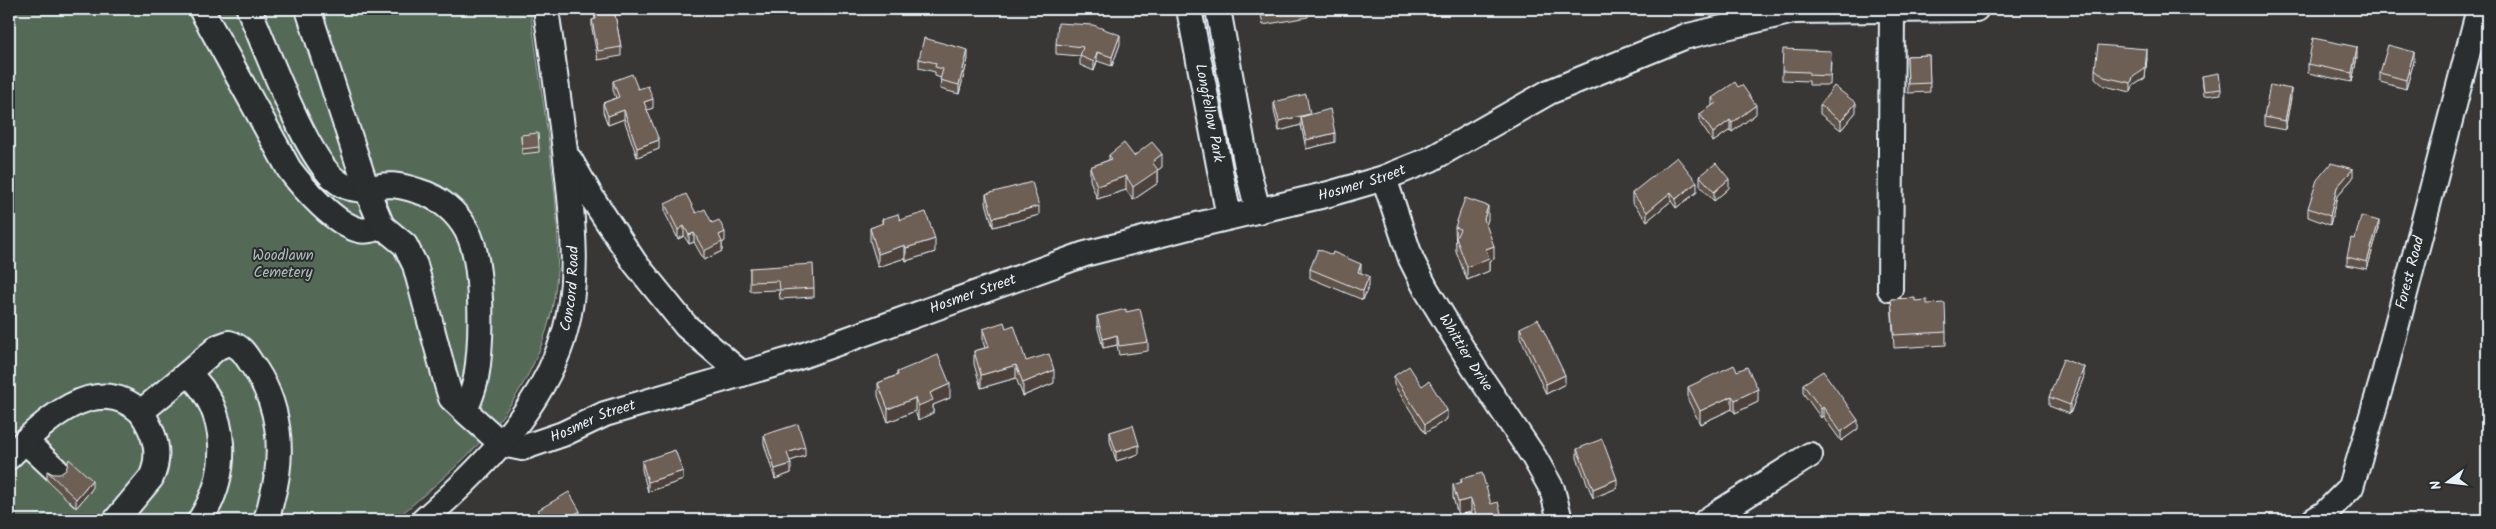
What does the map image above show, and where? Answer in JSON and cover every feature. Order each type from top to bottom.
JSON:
[{"type":"street","points":[[201,9],[301,186],[325,208],[350,226],[366,230],[382,226]]},
{"type":"street","points":[[249,9],[307,142],[323,168],[338,183],[352,189],[367,190],[376,186],[394,184],[427,193],[447,206],[467,231],[476,259],[479,348],[476,380],[465,410]]},
{"type":"street","points":[[308,9],[367,190],[382,226],[405,245],[420,277],[451,398],[502,444]]},
{"type":"street","name":"Concord Road","points":[[424,520],[470,479],[502,444],[528,408],[559,350],[568,314],[573,277],[574,240],[565,150],[546,9]]},
{"type":"street","name":"Longfellow Park","points":[[1189,9],[1229,217]]},
{"type":"street","name":"Longfellow Park","points":[[1218,9],[1246,167],[1258,210]]},
{"type":"street","name":"Hosmer Street","points":[[502,444],[517,447],[529,446],[605,414],[793,359],[1085,254],[1229,217],[1329,194],[1384,178],[1431,159],[1549,92],[1684,37],[1794,11],[1976,9]]},
{"type":"street","name":"Forest Road","points":[[2314,520],[2325,513],[2351,487],[2382,378],[2479,9]]},
{"type":"street","points":[[1890,289],[1892,10]]},
{"type":"street","points":[[565,150],[592,198],[640,270],[686,326],[742,374]]},
{"type":"street","name":"Whittier Drive","points":[[1384,178],[1411,259],[1426,289],[1474,368],[1534,457],[1552,489],[1560,520]]},
{"type":"street","points":[[141,412],[218,347],[229,343],[241,348],[261,376],[275,413],[280,459],[276,487],[265,520]]},
{"type":"street","points":[[188,373],[198,383],[208,398],[214,412],[222,444],[219,477],[212,497],[200,520]]},
{"type":"street","points":[[56,470],[17,449],[62,410],[85,400],[111,398],[126,401],[141,412],[150,424],[157,443],[156,463],[151,478],[116,520]]},
{"type":"street","points":[[1708,520],[1810,455]]},
{"type":"green space","name":"Woodlawn Cemetery","points":[[9,9],[530,9],[548,136],[557,222],[556,288],[548,325],[529,373],[502,417],[469,454],[395,520],[9,520]]},
{"type":"building","points":[[594,9],[614,9],[621,47],[598,51],[592,20],[596,19]]},
{"type":"building","points":[[1261,9],[1302,9],[1263,16]]},
{"type":"building","points":[[1058,23],[1093,25],[1120,35],[1112,57],[1097,52],[1094,62],[1080,56],[1083,47],[1056,44]]},
{"type":"building","points":[[924,38],[968,50],[959,85],[940,80],[943,69],[935,67],[936,63],[919,59]]},
{"type":"building","points":[[2313,38],[2357,47],[2352,73],[2308,64]]},
{"type":"building","points":[[2098,45],[2147,49],[2145,69],[2133,77],[2131,83],[2104,77],[2095,69]]},
{"type":"building","points":[[2388,45],[2414,52],[2406,80],[2380,73]]},
{"type":"building","points":[[1783,49],[1831,51],[1830,76],[1809,75],[1809,72],[1782,71]]},
{"type":"building","points":[[1929,55],[1930,83],[1908,84],[1907,56]]},
{"type":"building","points":[[2219,73],[2221,89],[2204,91],[2202,76]]},
{"type":"building","points":[[632,74],[638,89],[648,86],[653,99],[644,102],[659,140],[637,148],[624,110],[608,116],[603,103],[619,97],[613,81]]},
{"type":"building","points":[[1735,82],[1738,87],[1742,85],[1756,105],[1732,123],[1730,120],[1713,133],[1700,114],[1716,103],[1712,98]]},
{"type":"building","points":[[2270,85],[2291,89],[2285,121],[2264,117]]},
{"type":"building","points":[[1834,86],[1856,103],[1841,121],[1820,105]]},
{"type":"building","points":[[1306,94],[1310,114],[1279,121],[1274,102]]},
{"type":"building","points":[[1330,109],[1335,133],[1306,140],[1301,117]]},
{"type":"building","points":[[538,133],[539,147],[522,149],[521,135]]},
{"type":"building","points":[[1152,142],[1162,154],[1152,162],[1158,170],[1133,187],[1126,176],[1097,186],[1090,167],[1112,159],[1109,155],[1124,143],[1134,156]]},
{"type":"building","points":[[1677,157],[1697,182],[1676,199],[1671,192],[1647,212],[1632,193]]},
{"type":"building","points":[[1716,163],[1729,179],[1714,192],[1700,176]]},
{"type":"building","points":[[2331,163],[2353,169],[2337,187],[2330,216],[2308,208],[2317,180]]},
{"type":"building","points":[[1032,182],[1039,206],[993,218],[986,194]]},
{"type":"building","points":[[686,194],[696,213],[705,209],[712,223],[719,220],[725,232],[719,235],[722,242],[704,251],[694,233],[689,235],[684,226],[678,230],[665,204]]},
{"type":"building","points":[[1465,198],[1488,206],[1484,219],[1494,246],[1486,249],[1489,258],[1467,267],[1456,238],[1460,229],[1455,227]]},
{"type":"building","points":[[926,212],[935,239],[906,248],[905,245],[878,254],[870,228],[883,223],[882,219],[898,214],[900,220]]},
{"type":"building","points":[[2361,216],[2379,221],[2367,262],[2347,257],[2351,238],[2355,239]]},
{"type":"building","points":[[1318,249],[1332,255],[1333,252],[1361,264],[1358,272],[1369,276],[1363,291],[1310,269]]},
{"type":"building","points":[[813,264],[814,288],[780,290],[779,281],[750,282],[750,268]]},
{"type":"building","points":[[1915,298],[1915,301],[1927,300],[1927,304],[1945,303],[1946,332],[1894,335],[1891,299]]},
{"type":"building","points":[[1126,309],[1126,312],[1140,309],[1148,342],[1119,346],[1117,335],[1103,339],[1097,316]]},
{"type":"building","points":[[1538,319],[1565,375],[1546,384],[1520,328]]},
{"type":"building","points":[[1004,322],[1006,328],[1014,325],[1026,361],[1049,354],[1054,370],[1023,383],[1016,365],[981,375],[974,351],[989,347],[983,329]]},
{"type":"building","points":[[938,355],[950,384],[930,393],[933,400],[918,406],[915,398],[888,409],[878,383],[898,375],[897,372]]},
{"type":"building","points":[[2063,359],[2084,367],[2070,405],[2049,397]]},
{"type":"building","points":[[1734,365],[1737,371],[1747,367],[1758,389],[1735,400],[1732,396],[1700,411],[1688,387]]},
{"type":"building","points":[[1409,366],[1422,386],[1429,381],[1447,410],[1425,424],[1394,376]]},
{"type":"building","points":[[1823,371],[1858,420],[1841,432],[1803,384]]},
{"type":"building","points":[[798,424],[805,447],[787,453],[791,464],[775,469],[764,435]]},
{"type":"building","points":[[1133,425],[1139,445],[1116,452],[1110,432]]},
{"type":"building","points":[[1602,439],[1617,479],[1593,489],[1577,449]]},
{"type":"building","points":[[675,450],[683,471],[648,482],[642,461]]},
{"type":"building","points":[[69,459],[92,480],[76,499],[47,471],[53,474],[60,474],[66,470]]},
{"type":"building","points":[[1482,473],[1491,504],[1498,502],[1503,520],[1478,520],[1471,499],[1458,502],[1453,485],[1462,482],[1461,479]]},
{"type":"building","points":[[569,492],[580,511],[565,520],[544,520],[538,510]]},
{"type":"building","points":[[1791,515],[1794,520],[1783,520]]}]
